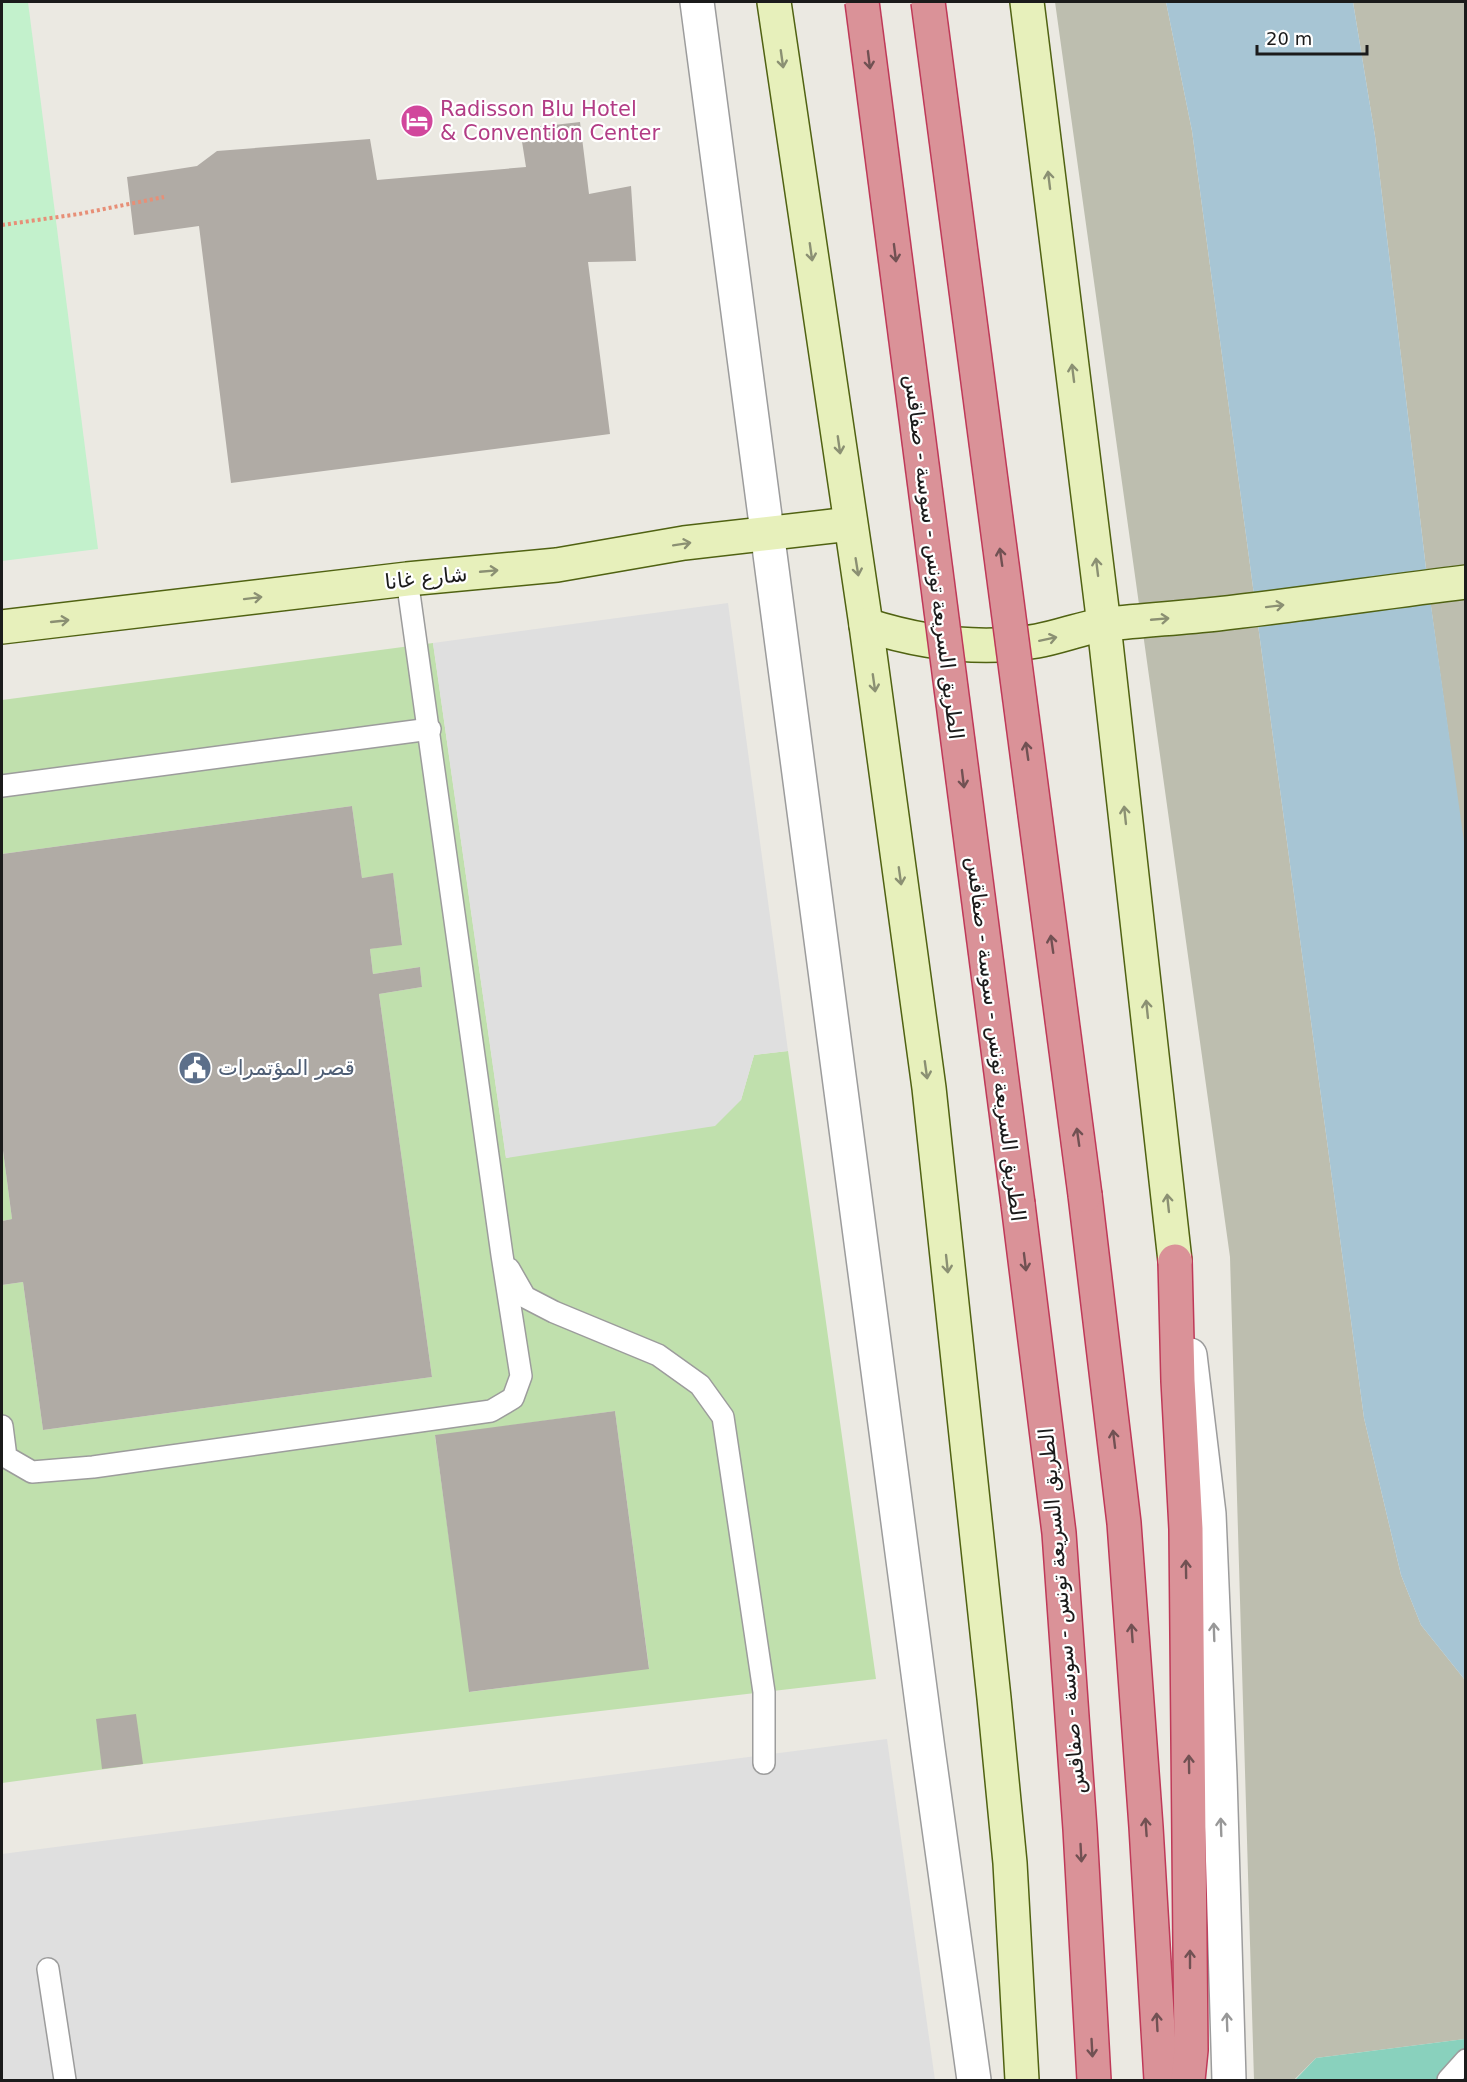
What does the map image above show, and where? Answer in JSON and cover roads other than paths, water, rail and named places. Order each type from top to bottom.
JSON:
[{"type":"highway","name":"الطريق السريعة تونس - سوسة - صفاقس","points":[[862,2],[1059,1533],[1080,1828],[1094,2080]]},
{"type":"highway","points":[[928,2],[1085,1195],[1124,1523],[1146,1827],[1161,2080]]},
{"type":"highway","points":[[1175,1261],[1178,1381],[1186,1529],[1191,2050],[1188,2080]]},
{"type":"main road","points":[[774,2],[866,625],[929,1088],[1010,1863],[1022,2044],[1022,2080]]},
{"type":"main road","points":[[1027,2],[1104,625],[1175,1261]]},
{"type":"main road","name":"شارع غانا","points":[[2,627],[407,579],[557,565],[684,543],[850,524]]},
{"type":"main road","points":[[866,625],[899,636],[933,642],[968,646],[1002,645],[1036,641],[1104,625],[1217,614],[1466,582]]},
{"type":"street","points":[[696,2],[974,2080]]},
{"type":"street","points":[[1175,1261],[1191,1357],[1209,1514],[1229,2080]]},
{"type":"lane","points":[[2,1425],[6,1457],[32,1472],[93,1467],[491,1411],[513,1398],[521,1376],[407,579]]},
{"type":"lane","points":[[2,786],[430,729]]},
{"type":"lane","points":[[502,1255],[525,1297],[554,1312],[658,1354],[700,1385],[723,1417],[764,1692],[764,1763]]},
{"type":"lane","points":[[48,1969],[65,2080]]},
{"type":"lane","points":[[1448,2080],[1466,2060]]},
{"type":"water","points":[[1166,2],[1353,2],[1375,136],[1427,577],[1466,856],[1465,1680],[1421,1625],[1401,1575],[1364,1418],[1192,131]]},
{"type":"place","name":"Radisson Blu Hotel & Convention Center","points":[[417,121]]},
{"type":"place","name":"قصر المؤتمرات","points":[[195,1068]]}]
